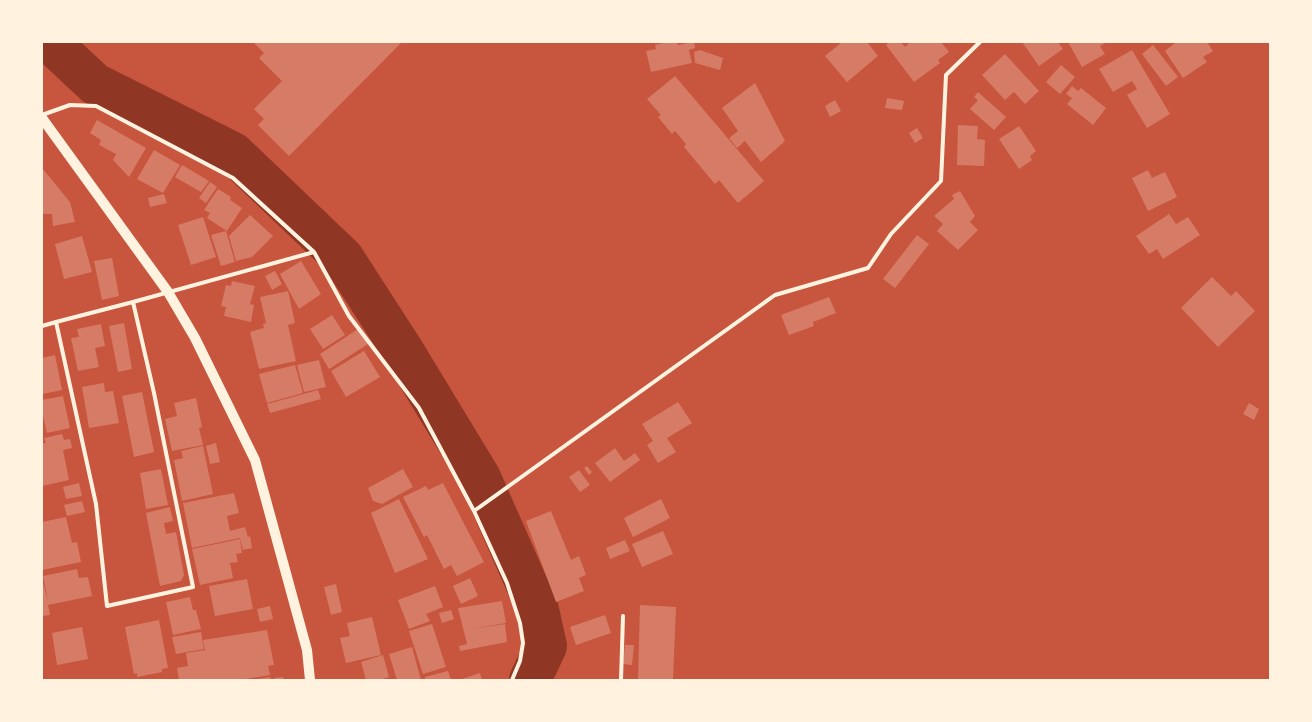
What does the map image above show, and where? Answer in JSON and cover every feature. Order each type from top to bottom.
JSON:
[{"type":"main road","points":[[42,118],[168,292],[195,338],[255,460],[307,650],[310,680]]},
{"type":"street","points":[[474,511],[775,295],[868,268],[891,234],[941,181],[946,75],[980,42]]},
{"type":"street","points":[[42,114],[70,105],[96,106],[233,178],[314,252],[349,316],[419,408],[474,511],[507,584],[520,623],[523,643],[520,661],[512,680]]},
{"type":"street","points":[[42,326],[314,252]]},
{"type":"street","points":[[56,322],[96,504],[107,606],[193,586],[134,302]]},
{"type":"street","points":[[621,680],[624,616]]},
{"type":"building","points":[[253,42],[402,42],[289,156],[258,125],[264,119],[254,109],[282,81],[259,58],[264,53]]},
{"type":"building","points":[[667,42],[677,42],[678,45],[694,42],[695,48],[689,50],[692,63],[651,72],[646,51],[656,49],[655,45]]},
{"type":"building","points":[[842,42],[867,42],[878,56],[847,82],[825,56]]},
{"type":"building","points":[[889,42],[901,42],[905,47],[910,42],[941,42],[949,52],[938,60],[940,63],[914,82],[886,45]]},
{"type":"building","points":[[1022,42],[1058,42],[1063,49],[1039,66]]},
{"type":"building","points":[[1068,42],[1107,42],[1100,46],[1105,54],[1082,67]]},
{"type":"building","points":[[1175,42],[1207,42],[1213,51],[1203,57],[1207,62],[1183,78],[1165,51]]},
{"type":"building","points":[[1153,45],[1178,77],[1166,86],[1142,54]]},
{"type":"building","points":[[700,50],[723,58],[720,70],[695,63],[694,52]]},
{"type":"building","points":[[1132,50],[1170,114],[1147,128],[1127,95],[1137,89],[1132,81],[1113,92],[1099,69]]},
{"type":"building","points":[[1005,54],[1039,91],[1025,104],[1014,92],[1005,100],[982,75]]},
{"type":"building","points":[[1061,65],[1075,77],[1060,94],[1046,82]]},
{"type":"building","points":[[675,76],[764,181],[738,203],[719,180],[715,184],[684,147],[686,144],[675,131],[672,134],[658,117],[661,115],[647,99]]},
{"type":"building","points":[[755,83],[785,141],[761,162],[745,141],[737,148],[729,138],[738,131],[722,108]]},
{"type":"building","points":[[1072,86],[1078,91],[1081,88],[1106,108],[1093,125],[1067,104],[1072,98],[1066,94]]},
{"type":"building","points":[[978,92],[1006,117],[994,130],[970,109],[978,100],[974,97]]},
{"type":"building","points":[[887,98],[904,101],[902,110],[885,108]]},
{"type":"building","points":[[835,100],[841,111],[830,117],[825,106]]},
{"type":"building","points":[[97,120],[146,148],[129,177],[113,160],[116,154],[99,145],[101,140],[90,133]]},
{"type":"building","points":[[958,125],[978,126],[977,139],[985,140],[984,166],[957,165]]},
{"type":"building","points":[[1019,126],[1036,151],[1030,156],[1032,160],[1019,169],[999,139]]},
{"type":"building","points":[[917,128],[923,138],[915,143],[909,133]]},
{"type":"building","points":[[154,150],[180,165],[163,193],[137,179]]},
{"type":"building","points":[[182,165],[209,181],[201,192],[175,177]]},
{"type":"building","points":[[42,168],[70,202],[75,222],[53,226],[52,214],[42,214]]},
{"type":"building","points":[[1148,170],[1152,178],[1165,172],[1177,197],[1148,211],[1132,178]]},
{"type":"building","points":[[210,182],[217,187],[206,203],[199,198]]},
{"type":"building","points":[[218,189],[231,197],[230,200],[242,208],[227,231],[207,218],[210,213],[204,210]]},
{"type":"building","points":[[960,191],[975,216],[970,222],[978,230],[958,250],[937,231],[943,224],[934,216],[954,199],[952,195]]},
{"type":"building","points":[[164,194],[167,203],[150,207],[148,198]]},
{"type":"building","points":[[1169,214],[1176,224],[1188,217],[1200,235],[1163,259],[1157,249],[1149,254],[1136,236]]},
{"type":"building","points":[[250,215],[273,236],[252,257],[236,261],[229,236]]},
{"type":"building","points":[[203,217],[216,257],[191,265],[178,225]]},
{"type":"building","points":[[226,231],[235,262],[221,266],[211,235]]},
{"type":"building","points":[[917,235],[929,244],[895,288],[883,279]]},
{"type":"building","points":[[82,236],[92,272],[64,279],[55,244]]},
{"type":"building","points":[[112,258],[119,296],[102,300],[94,261]]},
{"type":"building","points":[[301,261],[321,294],[299,309],[280,274]]},
{"type":"building","points":[[275,271],[282,284],[272,290],[265,276]]},
{"type":"building","points":[[1212,277],[1231,296],[1236,291],[1255,311],[1218,347],[1181,308]]},
{"type":"building","points":[[232,281],[255,286],[250,304],[254,305],[251,322],[224,316],[226,307],[221,306],[226,285],[231,286]]},
{"type":"building","points":[[288,291],[295,323],[288,325],[296,361],[259,369],[250,332],[264,328],[263,324],[266,323],[260,297]]},
{"type":"building","points":[[829,297],[836,313],[813,322],[814,326],[789,335],[781,315]]},
{"type":"building","points":[[332,315],[345,335],[323,349],[310,329]]},
{"type":"building","points":[[124,323],[132,369],[118,372],[109,326]]},
{"type":"building","points":[[101,324],[105,346],[95,348],[99,367],[78,371],[71,338],[79,337],[77,329]]},
{"type":"building","points":[[358,329],[368,344],[329,369],[320,354]]},
{"type":"building","points":[[364,351],[380,377],[346,397],[331,371]]},
{"type":"building","points":[[55,355],[62,390],[42,394],[42,358]]},
{"type":"building","points":[[319,360],[326,387],[304,392],[297,365]]},
{"type":"building","points":[[295,365],[303,393],[267,403],[259,374]]},
{"type":"building","points":[[104,383],[105,392],[113,391],[119,423],[89,428],[82,387]]},
{"type":"building","points":[[318,390],[321,399],[270,413],[267,404]]},
{"type":"building","points":[[142,392],[154,452],[134,457],[122,396]]},
{"type":"building","points":[[63,396],[70,428],[47,433],[42,411],[42,400]]},
{"type":"building","points":[[196,398],[202,427],[199,428],[203,445],[172,451],[165,419],[177,416],[174,403]]},
{"type":"building","points":[[678,402],[692,423],[667,438],[676,452],[658,463],[647,445],[653,441],[642,424]]},
{"type":"building","points":[[1249,403],[1259,409],[1254,420],[1243,414]]},
{"type":"building","points":[[62,434],[64,440],[70,439],[72,448],[63,450],[69,480],[42,486],[42,443],[46,443],[44,438]]},
{"type":"building","points":[[216,443],[220,462],[210,464],[206,446]]},
{"type":"building","points":[[203,446],[213,494],[182,501],[174,460],[183,458],[181,451]]},
{"type":"building","points":[[615,448],[624,461],[635,453],[640,460],[610,482],[595,463]]},
{"type":"building","points":[[587,466],[592,472],[589,475],[584,468]]},
{"type":"building","points":[[161,469],[168,505],[146,509],[140,473]]},
{"type":"building","points":[[403,469],[413,487],[382,504],[373,501],[368,488]]},
{"type":"building","points":[[579,470],[590,485],[580,492],[569,477]]},
{"type":"building","points":[[79,483],[82,496],[66,499],[63,487]]},
{"type":"building","points":[[443,483],[484,562],[457,576],[451,565],[444,569],[427,535],[424,537],[403,497],[426,486],[428,490]]},
{"type":"building","points":[[234,493],[239,513],[227,516],[230,531],[245,527],[248,537],[250,536],[252,548],[243,550],[240,538],[192,548],[183,503]]},
{"type":"building","points":[[399,499],[428,559],[395,573],[371,513]]},
{"type":"building","points":[[661,499],[670,518],[633,537],[624,518]]},
{"type":"building","points":[[82,501],[85,512],[67,516],[64,505]]},
{"type":"building","points":[[170,507],[173,521],[164,523],[166,534],[176,532],[184,575],[181,581],[160,586],[146,513]]},
{"type":"building","points":[[551,511],[571,560],[579,556],[586,575],[579,578],[584,591],[556,602],[526,521]]},
{"type":"building","points":[[66,517],[72,543],[77,542],[81,562],[42,570],[42,522]]},
{"type":"building","points":[[663,531],[673,554],[642,567],[632,544]]},
{"type":"building","points":[[240,539],[242,553],[236,554],[238,562],[230,563],[233,578],[200,585],[192,549]]},
{"type":"building","points":[[625,540],[630,551],[610,559],[606,548]]},
{"type":"building","points":[[77,569],[79,578],[88,577],[92,596],[48,605],[50,615],[42,616],[42,579],[48,601],[43,576]]},
{"type":"building","points":[[470,578],[478,596],[461,604],[453,586]]},
{"type":"building","points":[[247,579],[253,609],[215,616],[209,586]]},
{"type":"building","points":[[336,584],[342,612],[331,615],[324,587]]},
{"type":"building","points":[[435,586],[443,607],[426,614],[430,621],[409,629],[398,600]]},
{"type":"building","points":[[190,597],[193,610],[196,610],[201,629],[173,635],[166,602]]},
{"type":"building","points":[[502,601],[506,623],[470,629],[505,624],[507,642],[460,651],[459,646],[467,644],[458,608]]},
{"type":"building","points":[[640,605],[676,607],[673,680],[638,680]]},
{"type":"building","points":[[270,606],[273,619],[260,622],[257,609]]},
{"type":"building","points":[[451,610],[454,619],[442,623],[439,613]]},
{"type":"building","points":[[605,615],[611,633],[576,645],[570,627]]},
{"type":"building","points":[[372,617],[381,655],[346,663],[340,638],[350,636],[347,623]]},
{"type":"building","points":[[159,620],[168,668],[162,669],[162,672],[137,677],[137,673],[134,674],[125,627]]},
{"type":"building","points":[[432,624],[446,667],[423,674],[409,631]]},
{"type":"building","points":[[82,627],[88,659],[57,665],[52,633]]},
{"type":"building","points":[[267,630],[274,665],[268,666],[270,675],[240,680],[179,680],[177,668],[188,666],[186,653],[205,650],[203,640]]},
{"type":"building","points":[[201,632],[204,649],[176,654],[172,637]]},
{"type":"building","points":[[625,645],[634,645],[632,665],[623,664]]},
{"type":"building","points":[[412,647],[421,680],[397,680],[389,654]]},
{"type":"building","points":[[383,655],[389,677],[380,680],[366,680],[361,662]]},
{"type":"building","points":[[448,671],[451,680],[425,680],[425,677]]},
{"type":"building","points":[[480,673],[482,680],[459,680]]},
{"type":"building","points":[[270,677],[271,680],[257,680],[257,679]]},
{"type":"building","points":[[283,677],[284,680],[274,680],[274,678]]},
{"type":"waterway","points":[[50,42],[95,84],[233,153],[343,258],[403,351],[480,478],[538,610],[546,646],[530,680]]}]
